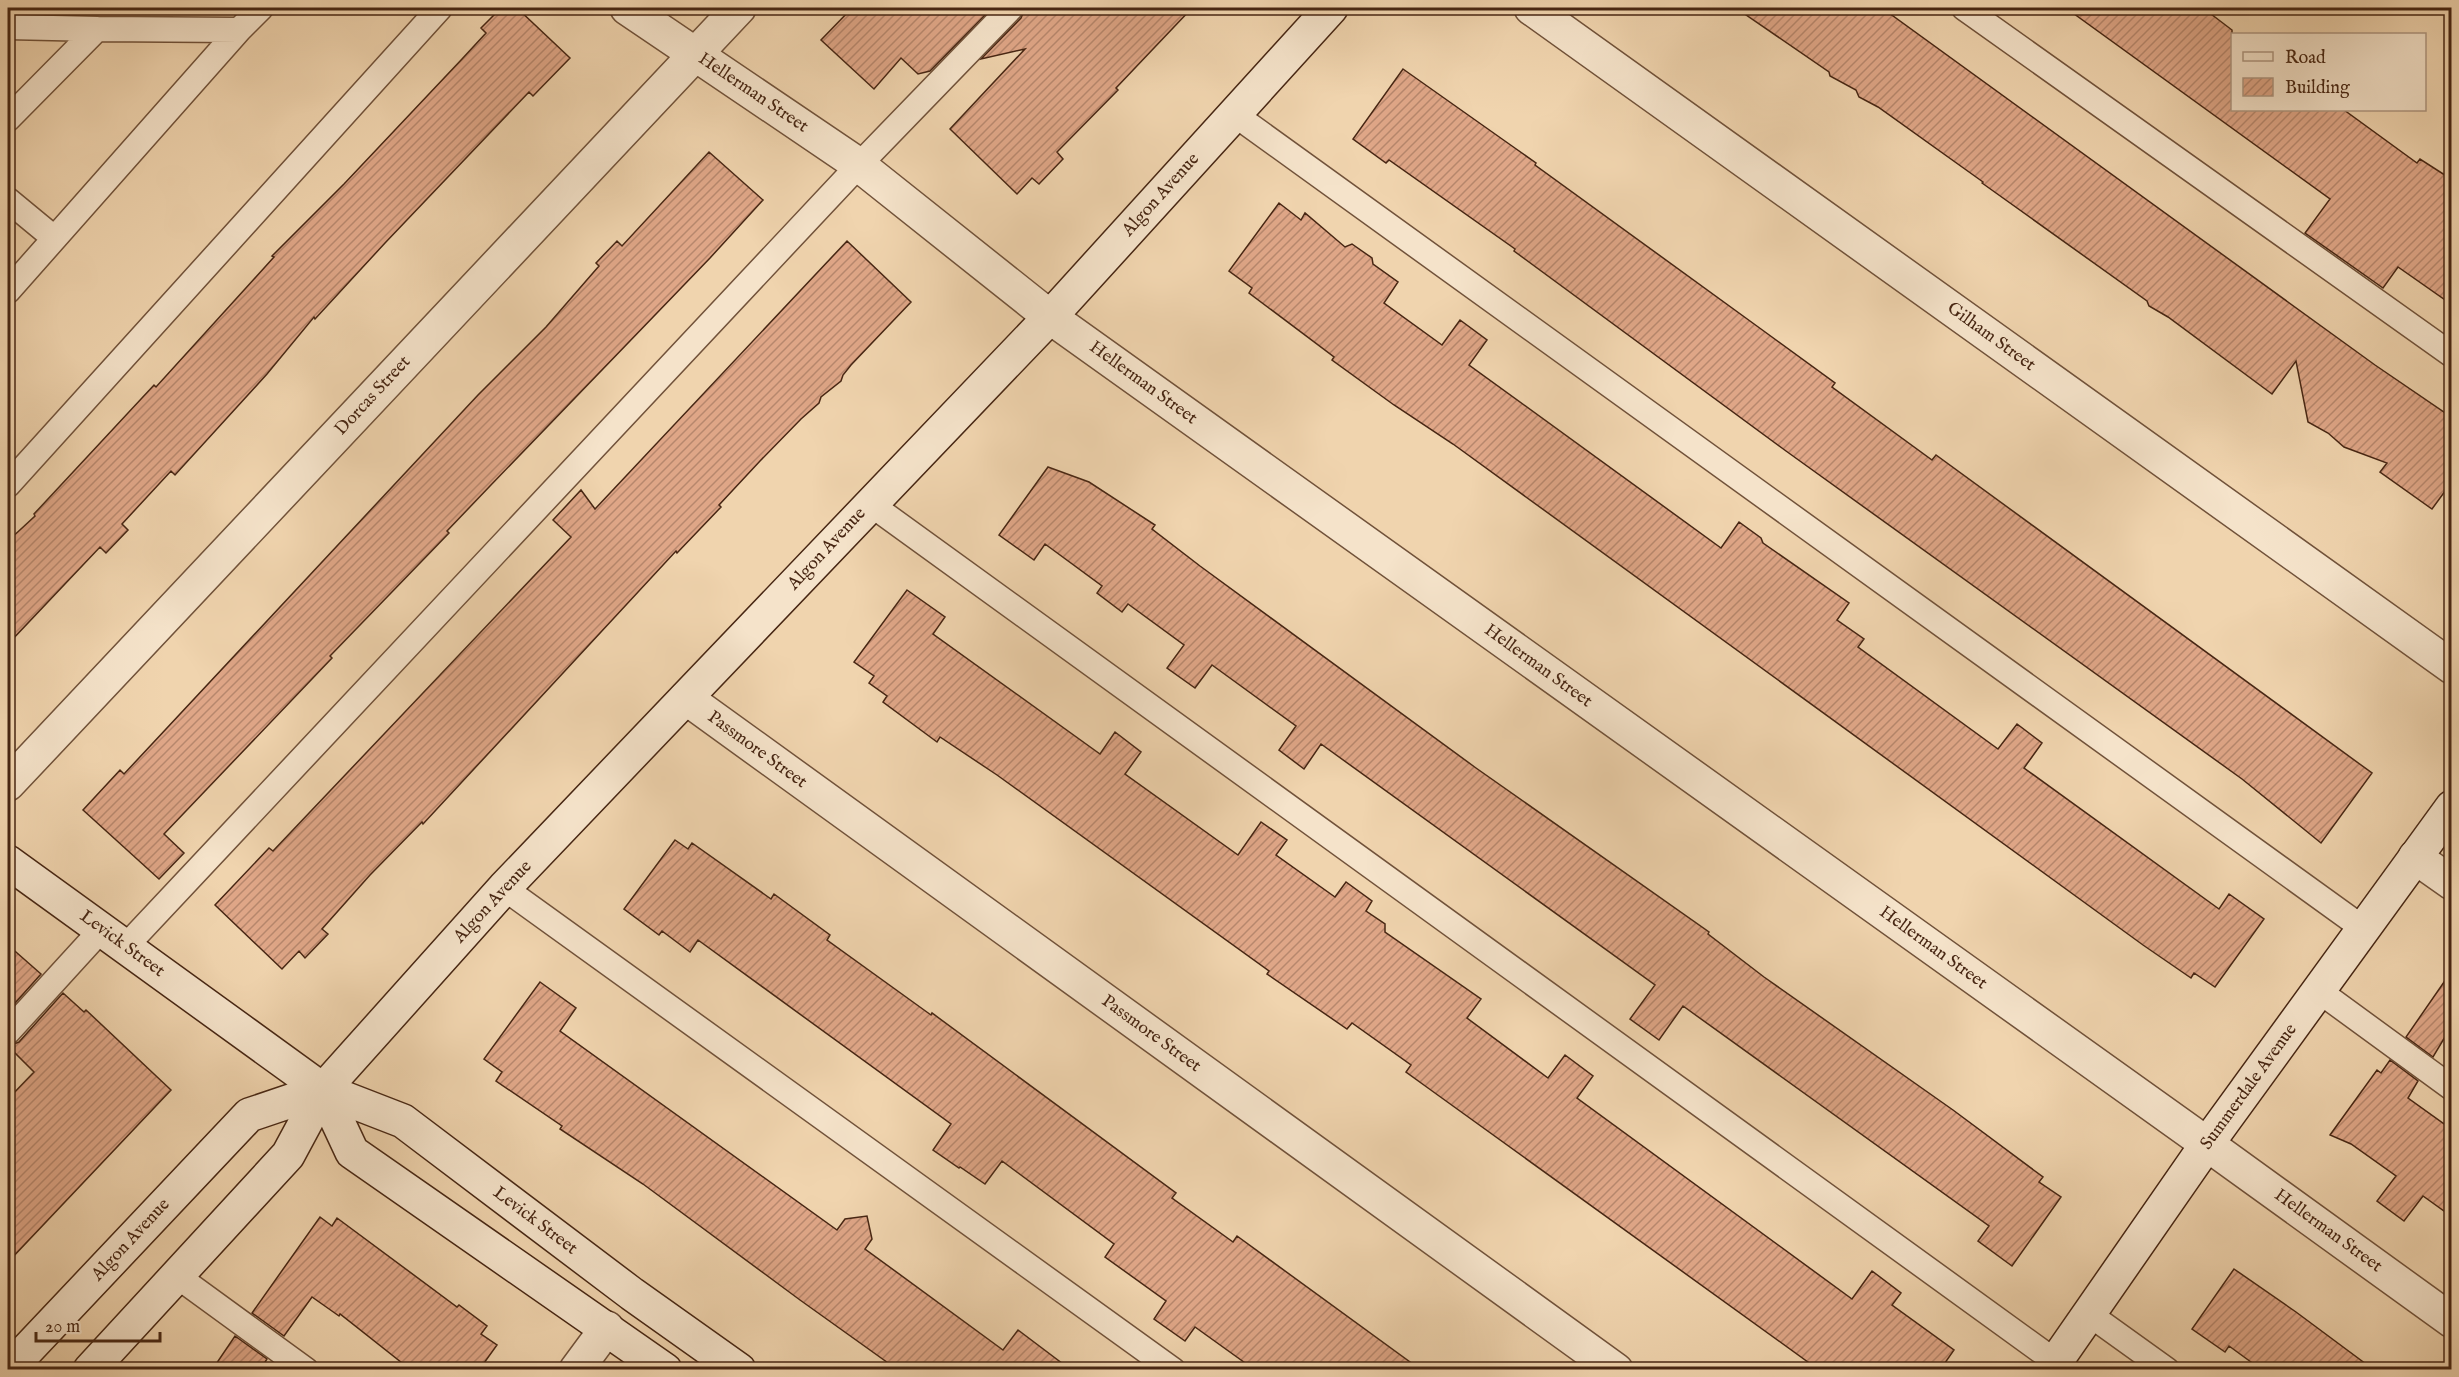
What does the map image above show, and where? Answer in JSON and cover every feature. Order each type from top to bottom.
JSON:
[{"type":"street","name":"Hellerman Street","points":[[627,8],[859,165],[1050,317],[2451,1321]]},
{"type":"street","name":"Dorcas Street","points":[[8,784],[740,8]]},
{"type":"street","name":"Algon Avenue","points":[[90,1370],[288,1155],[323,1090],[504,888],[869,503],[1050,317],[1331,8]]},
{"type":"street","name":"Gilham Street","points":[[1531,8],[2451,667]]},
{"type":"street","name":"Passmore Street","points":[[686,698],[1616,1370]]},
{"type":"street","name":"Summerdale Avenue","points":[[2053,1366],[2207,1144],[2451,807]]},
{"type":"street","points":[[2415,857],[2451,884]]},
{"type":"street","name":"Levick Street","points":[[8,862],[323,1090],[403,1121],[632,1294],[739,1370]]},
{"type":"street","name":"Algon Avenue","points":[[8,1370],[249,1114],[323,1090]]},
{"type":"street","name":"Levick Street","points":[[323,1090],[352,1152],[665,1370]]},
{"type":"street","points":[[576,1370],[607,1328]]},
{"type":"lane","points":[[8,291],[261,8]]},
{"type":"lane","points":[[8,485],[440,8]]},
{"type":"lane","points":[[8,1032],[114,937],[1011,8]]},
{"type":"lane","points":[[1964,8],[2451,355]]},
{"type":"lane","points":[[8,27],[239,30]]},
{"type":"lane","points":[[8,119],[97,29]]},
{"type":"lane","points":[[1234,114],[2364,928]]},
{"type":"lane","points":[[8,200],[54,238]]},
{"type":"lane","points":[[869,503],[2053,1366]]},
{"type":"lane","points":[[504,888],[1173,1370]]},
{"type":"lane","points":[[2319,991],[2451,1088]]},
{"type":"lane","points":[[177,1276],[306,1370]]},
{"type":"lane","points":[[2089,1314],[2167,1370]]},
{"type":"building","points":[[501,8],[517,8],[570,58],[533,96],[529,92],[315,319],[314,317],[267,374],[175,475],[171,471],[122,524],[128,530],[106,553],[100,547],[8,644],[8,541],[35,516],[34,514],[154,385],[156,387],[274,257],[272,256],[344,184],[462,59],[486,33],[481,28]]},
{"type":"building","points":[[852,8],[992,8],[930,71],[918,74],[901,58],[874,89],[821,40]]},
{"type":"building","points":[[1025,8],[1192,8],[1116,88],[1118,90],[1057,152],[1063,159],[1039,184],[1032,178],[1017,194],[950,129],[1025,49],[981,59],[1021,18]]},
{"type":"building","points":[[1736,8],[1882,8],[2375,365],[2451,417],[2451,483],[2432,509],[2380,472],[2387,463],[2344,447],[2328,433],[2308,422],[2296,361],[2272,394],[1983,182],[1878,107],[1859,97],[1856,90],[1830,76],[1829,72]]},
{"type":"building","points":[[2066,8],[2203,8],[2232,30],[2231,111],[2345,111],[2417,163],[2420,159],[2451,179],[2451,304],[2398,267],[2383,288],[2305,233],[2330,199]]},
{"type":"building","points":[[1403,69],[1536,163],[1535,165],[1835,383],[1832,387],[1932,460],[1936,455],[2372,773],[2321,843],[2242,779],[1786,451],[1514,251],[1515,249],[1389,160],[1386,163],[1353,139]]},
{"type":"building","points":[[709,152],[763,200],[447,531],[449,533],[330,656],[332,658],[164,834],[184,853],[159,879],[83,810],[120,770],[124,774],[478,395],[546,327],[599,266],[596,263],[617,241],[622,246]]},
{"type":"building","points":[[1279,203],[1301,220],[1305,213],[1345,247],[1352,244],[1372,258],[1373,264],[1398,282],[1384,303],[1442,345],[1460,320],[1487,340],[1469,365],[1721,548],[1739,522],[1761,538],[1763,543],[1849,603],[1837,620],[1864,639],[1858,647],[1998,749],[2017,724],[2042,743],[2024,768],[2219,909],[2229,894],[2264,919],[2215,987],[2194,973],[2191,978],[2143,945],[1453,444],[1332,360],[1334,357],[1249,293],[1252,288],[1229,271]]},
{"type":"building","points":[[847,241],[911,302],[851,365],[841,381],[821,397],[819,403],[760,461],[719,505],[721,507],[677,553],[676,551],[423,824],[422,822],[370,875],[322,929],[328,934],[305,958],[299,951],[282,969],[215,905],[269,848],[273,851],[571,537],[553,520],[581,490],[595,509]]},
{"type":"building","points":[[1048,467],[1089,482],[1155,525],[1152,529],[1200,566],[1476,768],[1709,932],[1708,934],[1764,977],[1953,1110],[2043,1177],[2039,1182],[2061,1197],[2012,1266],[1978,1241],[1989,1226],[1683,1006],[1659,1040],[1630,1019],[1655,985],[1321,744],[1304,769],[1279,750],[1296,726],[1212,665],[1195,688],[1167,668],[1184,645],[1128,604],[1122,612],[1097,593],[1102,586],[1045,544],[1034,560],[999,535]]},
{"type":"building","points":[[907,590],[945,617],[933,634],[1100,754],[1115,732],[1141,752],[1125,774],[1238,855],[1261,822],[1287,840],[1276,855],[1335,897],[1346,882],[1372,901],[1366,911],[1385,924],[1385,932],[1481,999],[1467,1018],[1548,1078],[1565,1055],[1593,1076],[1577,1098],[1852,1299],[1872,1271],[1901,1293],[1892,1305],[1954,1350],[1940,1370],[1819,1370],[1406,1072],[1411,1065],[1352,1023],[1347,1029],[1267,974],[1269,971],[997,775],[940,737],[937,742],[883,702],[887,696],[869,683],[874,676],[854,662]]},
{"type":"building","points":[[675,840],[688,849],[692,843],[771,899],[774,894],[830,935],[827,940],[931,1015],[932,1013],[1176,1193],[1172,1198],[1233,1242],[1237,1236],[1421,1370],[1255,1370],[1195,1327],[1185,1341],[1154,1319],[1166,1301],[1105,1257],[1114,1244],[1002,1161],[985,1184],[959,1168],[933,1150],[951,1124],[698,940],[690,952],[662,931],[659,935],[624,909]]},
{"type":"building","points":[[8,945],[41,974],[8,1011]]},
{"type":"building","points":[[2451,972],[2451,1027],[2433,1057],[2406,1037]]},
{"type":"building","points":[[540,982],[576,1008],[560,1031],[837,1230],[845,1219],[867,1216],[872,1239],[865,1249],[1003,1350],[1018,1330],[1071,1370],[898,1370],[643,1184],[560,1129],[562,1126],[496,1081],[502,1072],[484,1059]]},
{"type":"building","points":[[63,993],[84,1012],[86,1010],[171,1090],[8,1262],[8,1099],[34,1072],[8,1046],[19,1042]]},
{"type":"building","points":[[2390,1060],[2418,1081],[2408,1098],[2451,1129],[2451,1216],[2423,1196],[2404,1221],[2377,1201],[2396,1176],[2351,1144],[2330,1135],[2377,1070],[2381,1073]]},
{"type":"building","points":[[320,1217],[332,1226],[337,1218],[457,1307],[459,1305],[487,1326],[481,1334],[497,1345],[479,1370],[411,1370],[340,1314],[339,1316],[312,1297],[284,1336],[252,1313]]},
{"type":"building","points":[[2234,1269],[2374,1370],[2262,1370],[2229,1346],[2225,1352],[2192,1329]]},
{"type":"building","points":[[235,1336],[267,1359],[260,1370],[212,1370]]}]
